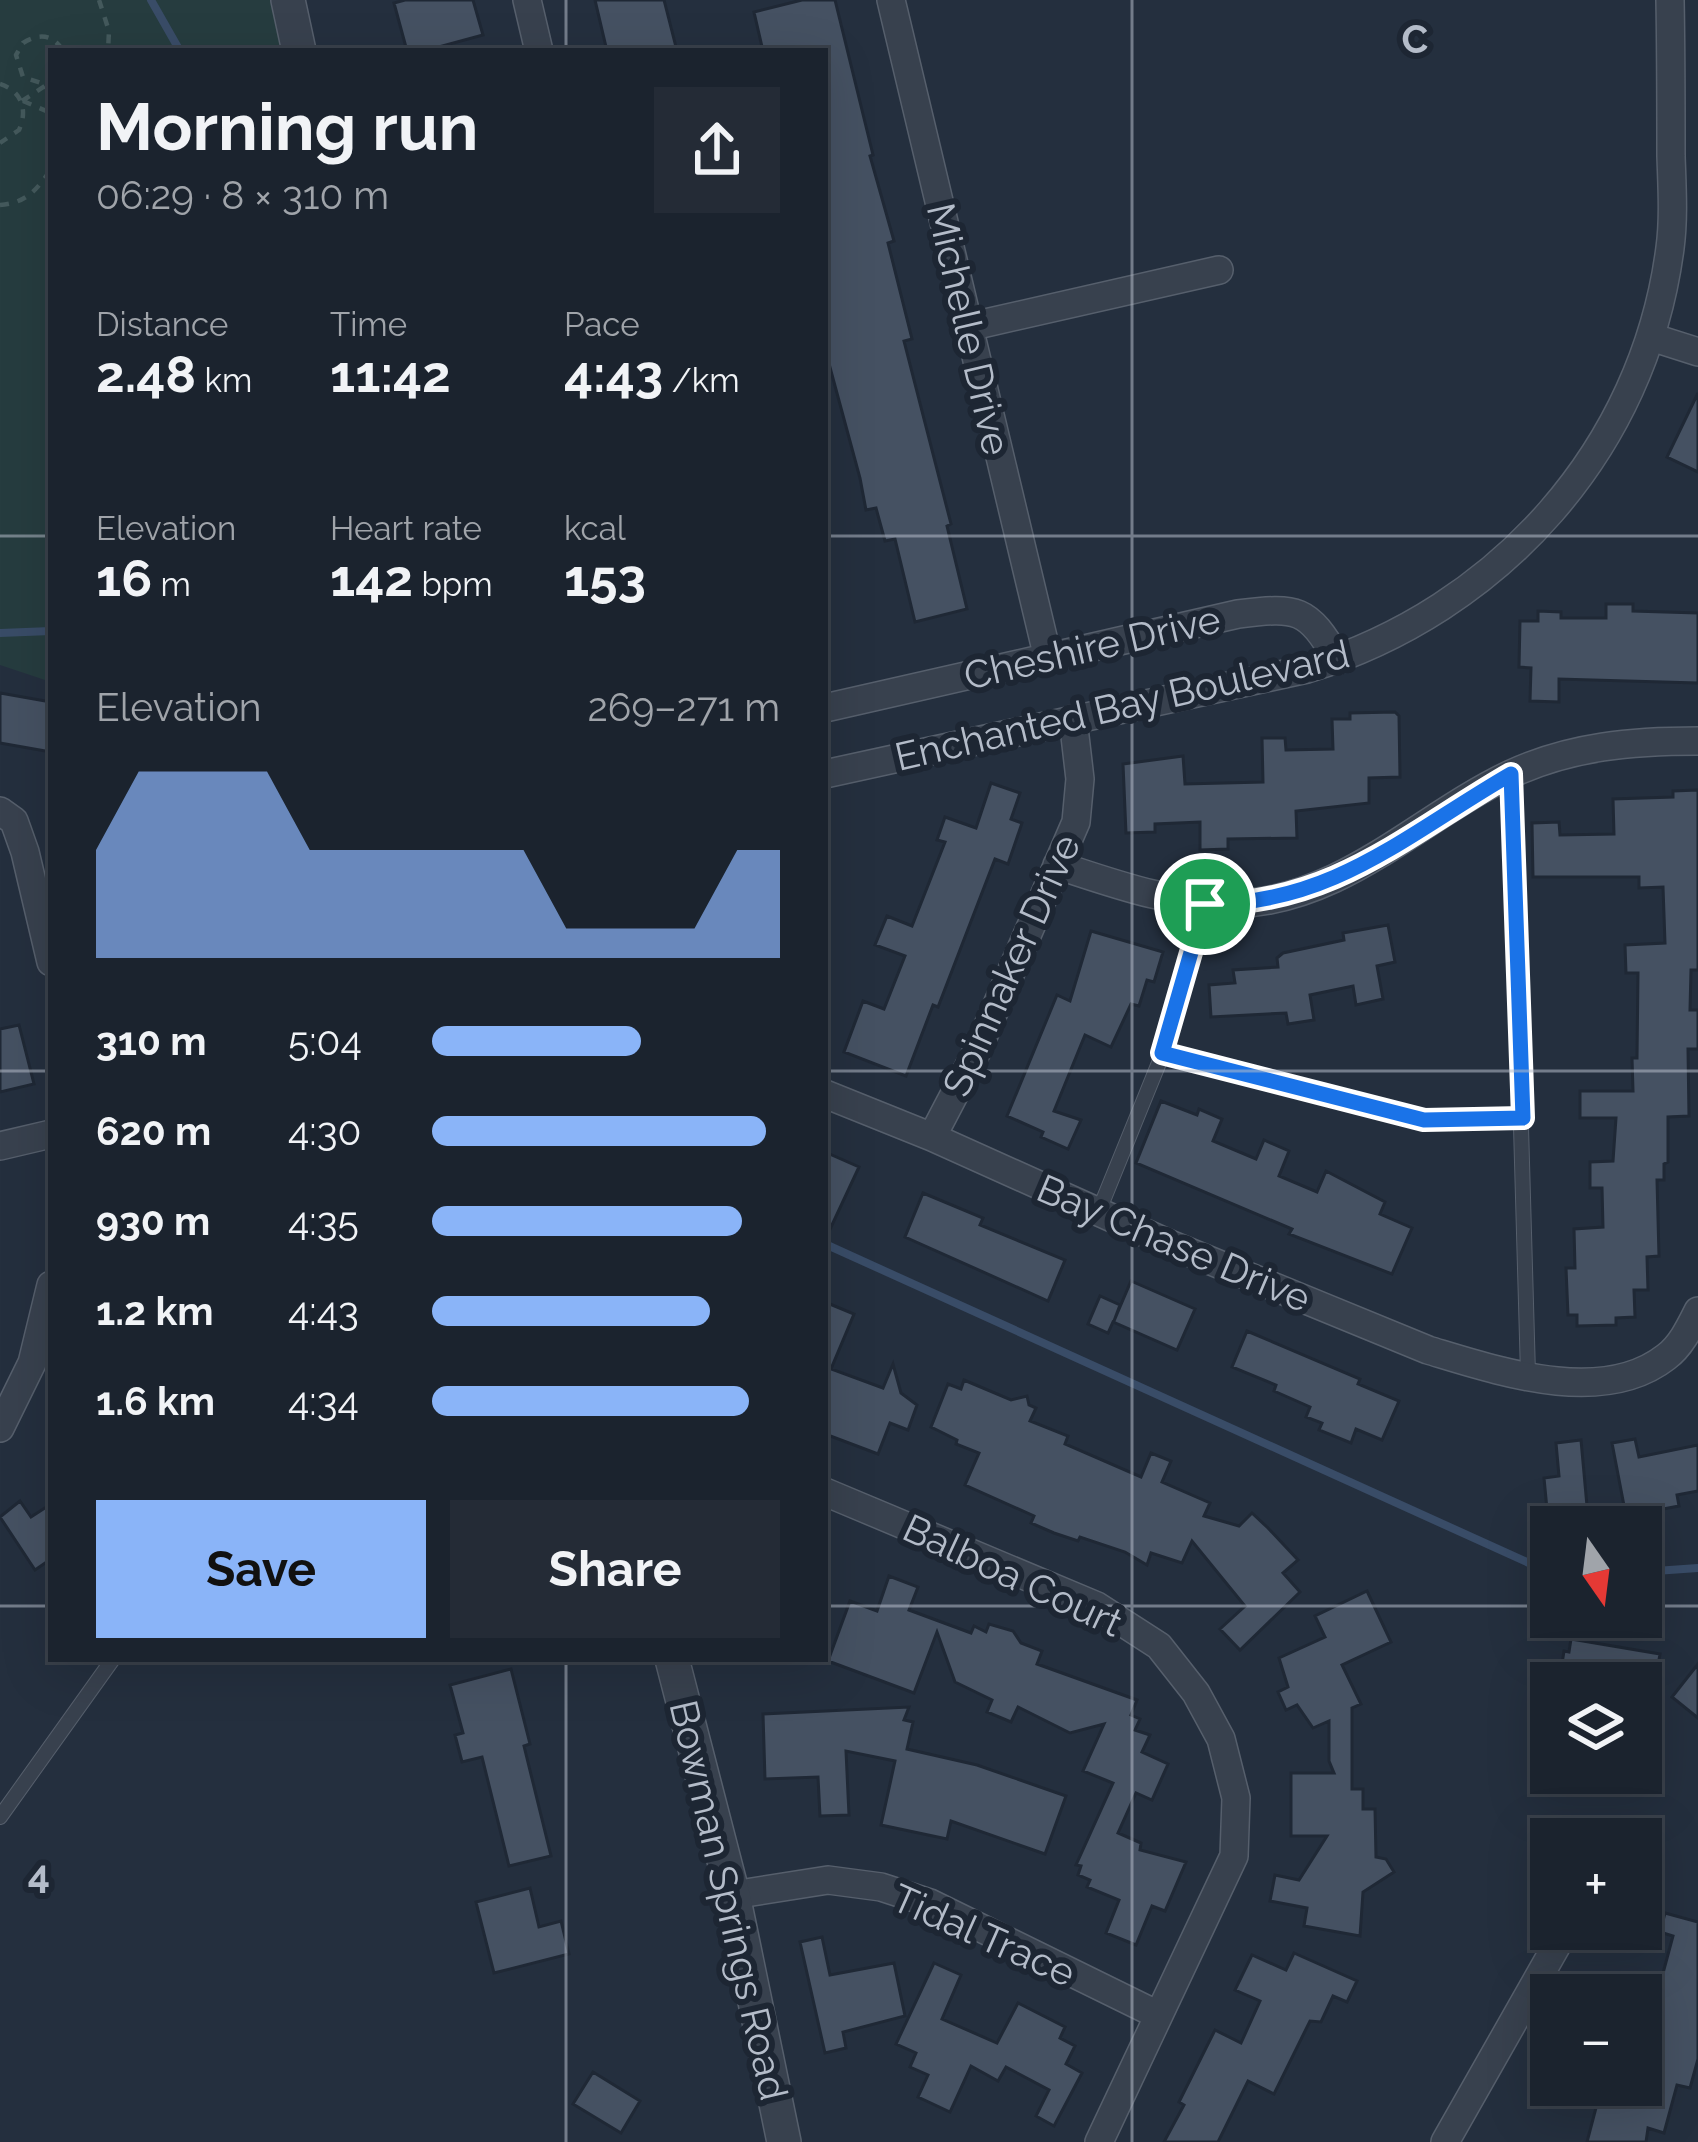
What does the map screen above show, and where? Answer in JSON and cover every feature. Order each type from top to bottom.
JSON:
[{"type":"street","points":[[288,0],[298,48]]},
{"type":"street","points":[[527,0],[538,48]]},
{"type":"street","name":"Michelle Drive","points":[[891,0],[1048,658]]},
{"type":"street","name":"Enchanted Bay Boulevard","points":[[828,773],[1339,660],[1444,608],[1493,572],[1561,504],[1612,422],[1651,338],[1672,228],[1670,0]]},
{"type":"street","points":[[968,327],[1219,270]]},
{"type":"street","points":[[1651,338],[1698,352]]},
{"type":"street","name":"Cheshire Drive","points":[[828,707],[1273,610],[1301,613],[1321,631],[1339,660]]},
{"type":"street","name":"Spinnaker Drive","points":[[932,1137],[976,1051],[1076,822],[1080,778],[1073,719]]},
{"type":"street","points":[[1057,865],[1171,900],[1205,904],[1273,899],[1345,874],[1511,774],[1605,744],[1698,741]]},
{"type":"street","points":[[0,811],[14,820],[48,949]]},
{"type":"street","name":"Bay Chase Drive","points":[[828,1095],[1428,1350],[1528,1374],[1595,1381],[1643,1371],[1670,1354],[1698,1311]]},
{"type":"street","points":[[0,1146],[48,1135]]},
{"type":"street","points":[[0,1428],[32,1364],[48,1297]]},
{"type":"street","name":"Balboa Court","points":[[828,1493],[1097,1606],[1159,1646],[1196,1694],[1221,1739],[1236,1798],[1234,1856],[1099,2142]]},
{"type":"street","name":"Bowman Springs Road","points":[[673,1662],[733,1895],[784,2142]]},
{"type":"street","name":"Tidal Trace","points":[[733,1895],[828,1880],[881,1887],[930,1903],[1158,2015]]},
{"type":"street","points":[[1445,2142],[1554,1950]]},
{"type":"lane","points":[[1511,774],[1528,1374]]},
{"type":"lane","points":[[1098,1213],[1162,1053],[1205,904]]},
{"type":"lane","points":[[1162,1053],[1424,1120],[1523,1118]]},
{"type":"lane","points":[[0,1817],[111,1662]]},
{"type":"path","points":[[99,0],[109,31],[108,48]]},
{"type":"path","points":[[48,83],[23,77],[16,66],[18,50],[30,38],[42,36],[61,48]]},
{"type":"path","points":[[0,83],[22,101],[48,112]]},
{"type":"path","points":[[22,101],[48,83]]},
{"type":"path","points":[[0,143],[19,130],[22,101]]},
{"type":"path","points":[[0,206],[31,196],[48,173]]},
{"type":"green space","points":[[0,0],[278,0],[287,48],[48,48],[48,681],[0,665]]},
{"type":"building","points":[[473,0],[483,35],[435,48],[406,48],[394,3]]},
{"type":"building","points":[[595,0],[664,0],[676,48],[606,48]]},
{"type":"building","points":[[802,0],[835,0],[894,241],[888,243],[912,339],[904,341],[951,524],[947,526],[967,609],[915,622],[895,539],[885,541],[876,508],[866,510],[828,360],[828,48],[762,48],[754,12]]},
{"type":"building","points":[[1698,393],[1698,472],[1667,457]]},
{"type":"building","points":[[1606,604],[1633,604],[1633,611],[1698,613],[1698,683],[1559,679],[1559,702],[1530,701],[1531,668],[1519,667],[1520,621],[1538,621],[1538,611],[1561,612],[1561,618],[1606,618]]},
{"type":"building","points":[[0,693],[48,701],[48,751],[0,743]]},
{"type":"building","points":[[1395,712],[1399,716],[1400,777],[1369,778],[1369,803],[1296,811],[1297,838],[1228,839],[1228,849],[1200,850],[1200,822],[1155,824],[1155,832],[1126,833],[1123,764],[1183,756],[1185,784],[1263,782],[1262,738],[1285,738],[1286,750],[1333,749],[1332,719],[1350,719],[1350,713]]},
{"type":"building","points":[[991,783],[1020,793],[1011,819],[1022,823],[1008,864],[995,859],[906,1076],[844,1052],[863,1001],[884,1009],[905,956],[875,945],[887,916],[912,926],[945,842],[937,840],[945,817],[976,828]]},
{"type":"building","points":[[1698,790],[1698,970],[1691,970],[1690,1010],[1698,1010],[1698,1049],[1688,1049],[1689,1116],[1668,1117],[1668,1162],[1664,1180],[1657,1180],[1659,1256],[1647,1257],[1648,1290],[1634,1290],[1635,1317],[1616,1318],[1616,1325],[1577,1326],[1577,1315],[1568,1315],[1566,1268],[1575,1268],[1574,1229],[1603,1227],[1602,1188],[1590,1188],[1590,1162],[1613,1161],[1616,1118],[1580,1118],[1580,1091],[1633,1091],[1638,973],[1626,973],[1625,945],[1665,943],[1663,887],[1639,888],[1639,877],[1533,877],[1532,823],[1559,822],[1560,835],[1614,834],[1613,799],[1673,797],[1673,791]]},
{"type":"building","points":[[1388,925],[1395,962],[1377,966],[1383,999],[1356,1005],[1353,986],[1310,995],[1314,1020],[1288,1024],[1286,1013],[1211,1017],[1209,985],[1235,983],[1233,970],[1278,967],[1277,958],[1283,953],[1344,940],[1343,933]]},
{"type":"building","points":[[1091,931],[1163,952],[1154,982],[1147,980],[1139,1006],[1131,1004],[1111,1047],[1085,1035],[1054,1111],[1081,1120],[1068,1149],[1007,1116],[1057,995],[1070,1001]]},
{"type":"building","points":[[19,1025],[34,1084],[0,1092],[0,1029]]},
{"type":"building","points":[[1161,1101],[1222,1119],[1213,1141],[1256,1159],[1264,1140],[1289,1151],[1279,1176],[1317,1192],[1326,1171],[1385,1202],[1380,1214],[1412,1228],[1392,1274],[1289,1234],[1292,1229],[1136,1163]]},
{"type":"building","points":[[828,1153],[859,1167],[828,1234]]},
{"type":"building","points":[[923,1193],[983,1218],[980,1225],[1065,1260],[1048,1301],[905,1237]]},
{"type":"building","points":[[1131,1281],[1195,1309],[1177,1350],[1113,1322],[1108,1333],[1088,1324],[1100,1296],[1120,1305],[1114,1321]]},
{"type":"building","points":[[828,1303],[854,1314],[831,1369],[883,1388],[893,1364],[901,1393],[917,1405],[908,1430],[890,1423],[878,1454],[828,1435]]},
{"type":"building","points":[[1247,1331],[1360,1379],[1358,1384],[1399,1401],[1382,1440],[1356,1429],[1351,1443],[1319,1430],[1322,1423],[1306,1417],[1310,1407],[1274,1391],[1276,1385],[1232,1367]]},
{"type":"building","points":[[964,1380],[1011,1400],[1027,1396],[1029,1405],[1036,1408],[1030,1421],[1068,1436],[1065,1444],[1141,1477],[1151,1453],[1171,1461],[1162,1482],[1210,1503],[1204,1516],[1239,1526],[1252,1513],[1268,1528],[1298,1560],[1283,1573],[1300,1592],[1240,1650],[1220,1629],[1245,1606],[1192,1541],[1182,1563],[1151,1553],[1147,1565],[1125,1552],[1031,1523],[1034,1516],[965,1485],[979,1453],[931,1427],[948,1384],[961,1389]]},
{"type":"building","points":[[1635,1439],[1639,1457],[1698,1445],[1698,1491],[1677,1495],[1679,1506],[1624,1506],[1612,1443]]},
{"type":"building","points":[[1581,1440],[1587,1506],[1547,1506],[1544,1478],[1559,1476],[1556,1443]]},
{"type":"building","points":[[20,1501],[31,1517],[48,1506],[48,1561],[35,1570],[0,1517]]},
{"type":"building","points":[[889,1576],[918,1587],[909,1610],[971,1633],[974,1626],[986,1632],[989,1624],[1013,1631],[1021,1643],[1042,1651],[1037,1664],[1137,1700],[1131,1715],[1140,1719],[1135,1730],[1150,1735],[1142,1752],[1168,1764],[1152,1800],[1136,1793],[1118,1833],[1141,1843],[1140,1850],[1186,1862],[1165,1911],[1152,1906],[1136,1945],[1106,1933],[1119,1900],[1087,1887],[1090,1880],[1078,1875],[1081,1866],[1076,1865],[1113,1783],[1083,1771],[1104,1724],[1070,1733],[1018,1707],[1011,1722],[987,1712],[992,1700],[955,1682],[937,1632],[914,1693],[828,1661],[850,1601],[877,1611]]},
{"type":"building","points":[[1367,1591],[1391,1642],[1342,1665],[1361,1704],[1352,1708],[1352,1789],[1363,1789],[1363,1809],[1375,1809],[1376,1857],[1386,1859],[1394,1872],[1363,1892],[1360,1936],[1304,1926],[1307,1908],[1270,1901],[1275,1875],[1299,1880],[1327,1836],[1291,1836],[1291,1773],[1334,1773],[1329,1761],[1329,1721],[1313,1728],[1297,1705],[1286,1710],[1278,1692],[1288,1687],[1279,1658],[1325,1637],[1315,1616]]},
{"type":"building","points":[[1571,1639],[1660,1654],[1659,1662],[1562,1662],[1564,1651],[1569,1652]]},
{"type":"building","points":[[1698,1664],[1698,1718],[1672,1697]]},
{"type":"building","points":[[511,1669],[551,1856],[509,1866],[482,1757],[462,1762],[455,1735],[463,1733],[450,1685]]},
{"type":"building","points":[[909,1707],[904,1720],[913,1722],[907,1749],[977,1765],[1066,1796],[1045,1854],[951,1821],[947,1839],[881,1825],[895,1761],[846,1751],[849,1815],[820,1816],[818,1777],[765,1779],[763,1714]]},
{"type":"building","points":[[530,1888],[539,1927],[561,1921],[569,1954],[494,1973],[476,1902]]},
{"type":"building","points":[[1665,1913],[1698,1922],[1698,2059],[1690,2088],[1677,2085],[1664,2133],[1648,2128],[1646,2142],[1587,2142],[1596,2106],[1662,2106],[1662,1977],[1673,1936],[1662,1933]]},
{"type":"building","points":[[822,1937],[830,1975],[894,1963],[905,2016],[843,2032],[846,2048],[825,2053],[800,1942]]},
{"type":"building","points":[[1294,1953],[1357,1981],[1347,2002],[1333,1996],[1321,2022],[1310,2021],[1274,2094],[1248,2081],[1218,2142],[1164,2142],[1215,2030],[1241,2043],[1260,2001],[1235,1990],[1252,1955],[1286,1970]]},
{"type":"building","points":[[934,1963],[961,1975],[942,2019],[997,2043],[1018,2003],[1065,2027],[1060,2038],[1075,2046],[1066,2064],[1082,2073],[1054,2126],[1036,2116],[1049,2090],[1006,2067],[998,2081],[971,2066],[950,2112],[918,2097],[928,2075],[910,2067],[916,2053],[896,2044]]},
{"type":"building","points":[[593,2072],[640,2101],[621,2133],[573,2104]]},
{"type":"waterway","points":[[151,0],[178,48]]},
{"type":"waterway","points":[[0,633],[48,631]]},
{"type":"waterway","points":[[828,1245],[1530,1563]]},
{"type":"waterway","points":[[1662,1571],[1698,1568]]},
{"type":"route","points":[[1511,774],[1523,1118],[1424,1120],[1162,1053],[1205,904],[1239,904],[1304,892],[1384,852],[1511,774]]}]
